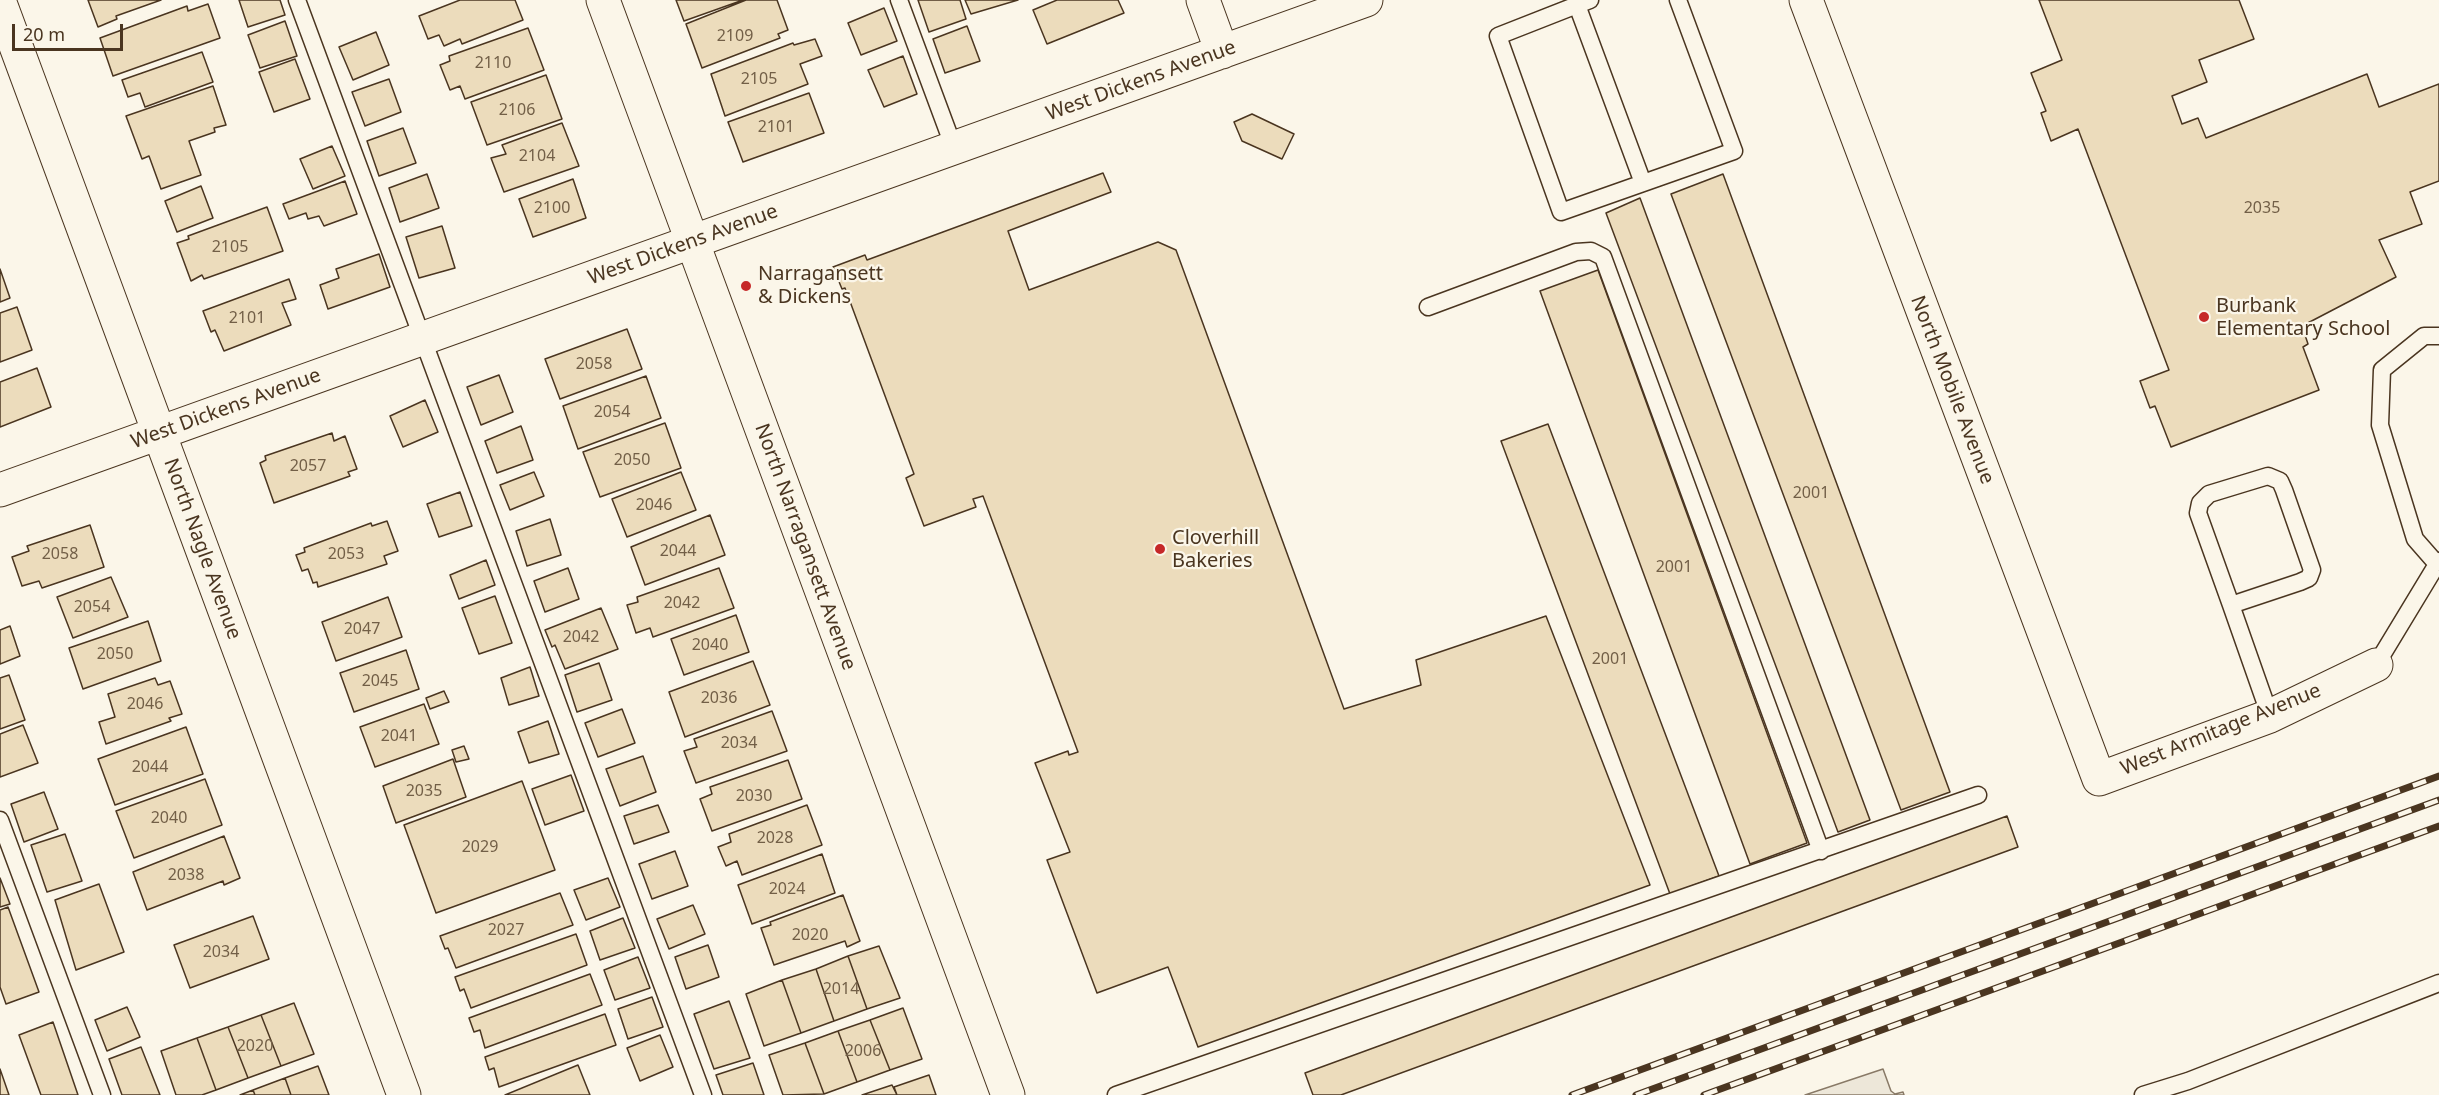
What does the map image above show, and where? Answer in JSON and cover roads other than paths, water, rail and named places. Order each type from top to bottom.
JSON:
[{"type":"street","name":"North Narragansett Avenue","points":[[603,0],[1008,1095]]},
{"type":"street","points":[[1203,0],[1222,52]]},
{"type":"street","name":"West Dickens Avenue","points":[[0,490],[1366,0]]},
{"type":"street","name":"North Mobile Avenue","points":[[1806,0],[2099,779]]},
{"type":"street","name":"North Nagle Avenue","points":[[0,3],[404,1095]]},
{"type":"street","name":"West Armitage Avenue","points":[[2099,779],[2270,716],[2376,665]]},
{"type":"lane","points":[[297,0],[703,1095]]},
{"type":"lane","points":[[899,0],[954,148]]},
{"type":"lane","points":[[1643,183],[1581,2],[1498,36],[1561,212],[1734,151],[1678,0]]},
{"type":"lane","points":[[1428,307],[1576,252],[1591,251],[1603,257],[1821,850]]},
{"type":"lane","points":[[2376,665],[2438,562],[2415,539],[2380,425],[2382,370],[2424,336],[2439,336]]},
{"type":"lane","points":[[2231,605],[2300,582],[2309,578],[2312,570],[2280,481],[2268,476],[2209,494],[2200,503],[2198,513],[2270,716]]},
{"type":"lane","points":[[1116,1095],[1978,795]]},
{"type":"lane","points":[[0,820],[102,1095]]},
{"type":"lane","points":[[2143,1095],[2188,1081],[2439,983]]},
{"type":"railway","points":[[1572,1095],[2439,776]]},
{"type":"railway","points":[[1636,1095],[2439,800]]},
{"type":"railway","points":[[1704,1095],[2439,826]]},
{"type":"place","name":"Narragansett & Dickens","points":[[746,286]]},
{"type":"place","name":"Burbank Elementary School","points":[[2204,317]]},
{"type":"place","name":"Cloverhill Bakeries","points":[[1160,549]]}]
